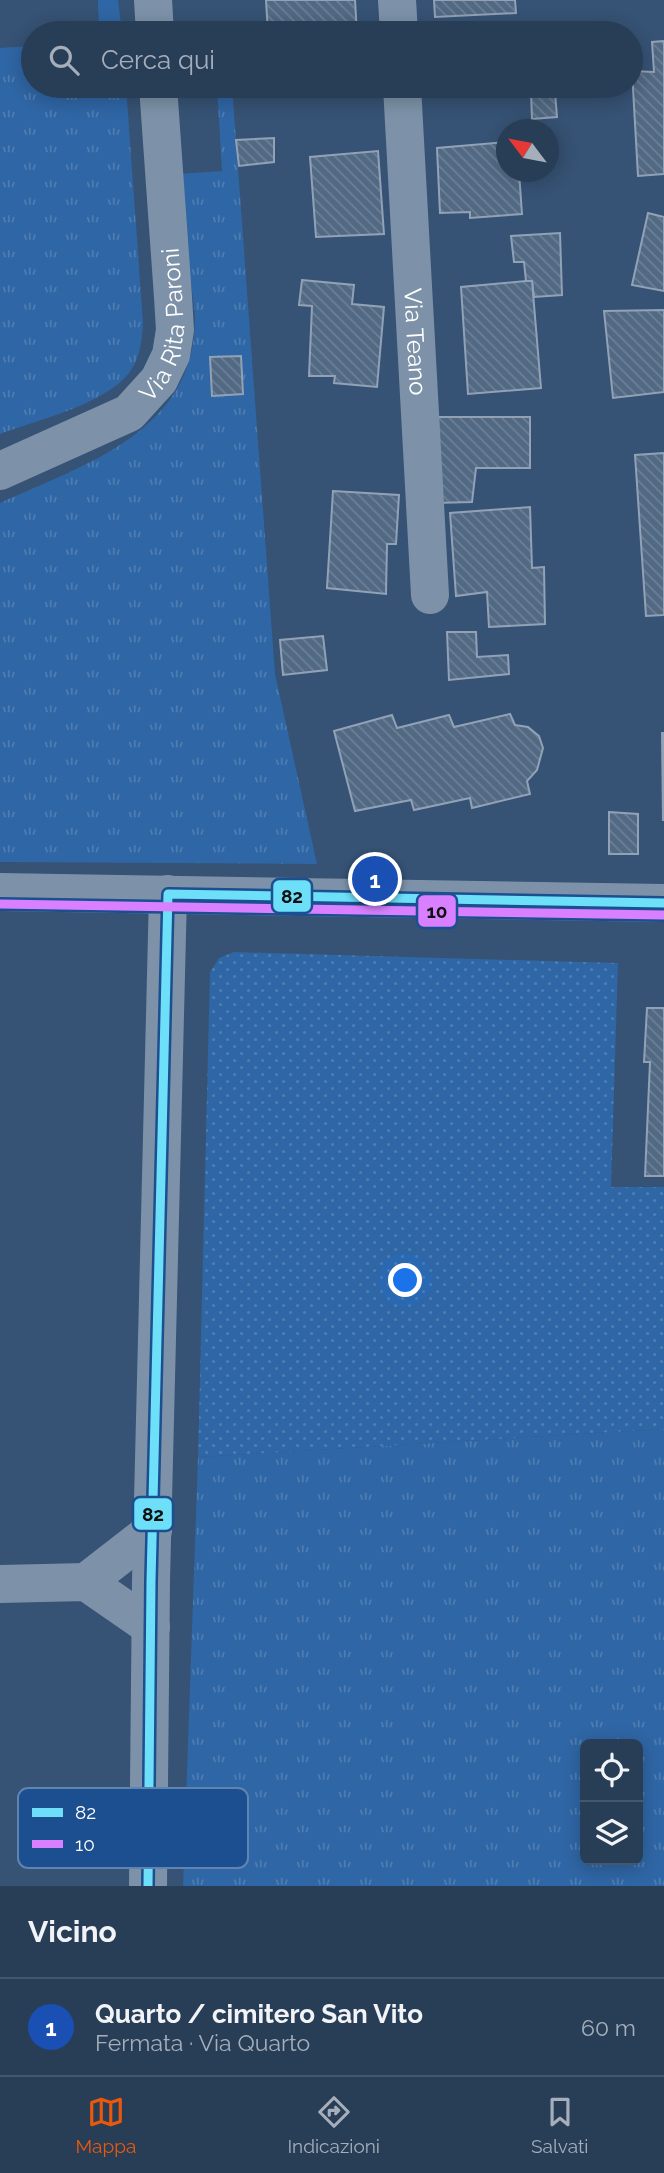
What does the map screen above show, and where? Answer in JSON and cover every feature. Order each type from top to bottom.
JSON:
[{"type":"street","points":[[153,0],[154,21]]},
{"type":"street","points":[[397,0],[398,21]]},
{"type":"street","name":"Via Rita Paroni","points":[[0,471],[129,413],[159,380],[171,355],[175,330],[159,98]]},
{"type":"street","name":"Via Teano","points":[[403,98],[430,595]]},
{"type":"street","points":[[0,892],[664,903]]},
{"type":"street","points":[[149,1788],[168,894]]},
{"type":"street","points":[[86,1582],[153,1530]]},
{"type":"street","points":[[0,1584],[86,1582],[151,1627]]},
{"type":"street","points":[[148,1868],[148,1886]]},
{"type":"green space","points":[[98,0],[118,0],[121,21],[99,21]]},
{"type":"green space","points":[[21,47],[21,98],[127,98],[143,323],[140,350],[134,365],[125,378],[111,389],[74,408],[0,434],[0,48]]},
{"type":"green space","points":[[218,98],[233,98],[275,674],[317,864],[0,862],[0,503],[66,474],[129,439],[156,416],[176,390],[190,357],[195,318],[177,174],[222,171]]},
{"type":"green space","points":[[234,952],[618,963],[611,1187],[664,1187],[664,1429],[198,1457],[210,972],[219,958]]},
{"type":"green space","points":[[664,1429],[664,1886],[183,1886],[184,1868],[248,1868],[248,1788],[186,1788],[198,1457]]},
{"type":"building","points":[[266,0],[355,0],[356,21],[267,21]]},
{"type":"building","points":[[434,0],[515,0],[516,13],[435,17]]},
{"type":"building","points":[[664,41],[664,174],[638,176],[634,98],[643,98],[643,72],[654,72],[652,42]]},
{"type":"building","points":[[531,98],[555,98],[557,117],[532,119]]},
{"type":"building","points":[[274,138],[274,162],[239,166],[236,140]]},
{"type":"building","points":[[496,143],[496,182],[520,182],[522,214],[470,218],[470,212],[440,213],[437,148]]},
{"type":"building","points":[[378,151],[384,234],[316,237],[310,157]]},
{"type":"building","points":[[648,213],[664,217],[664,291],[632,285]]},
{"type":"building","points":[[560,233],[562,295],[534,297],[532,281],[526,281],[524,262],[514,262],[511,236]]},
{"type":"building","points":[[302,280],[354,285],[352,304],[384,307],[377,387],[334,383],[335,376],[309,376],[312,306],[299,305]]},
{"type":"building","points":[[532,281],[541,388],[468,394],[461,287]]},
{"type":"building","points":[[664,310],[664,392],[613,398],[604,311]]},
{"type":"building","points":[[241,356],[243,394],[212,396],[210,357]]},
{"type":"building","points":[[435,417],[530,417],[530,468],[476,468],[472,502],[435,503]]},
{"type":"building","points":[[664,453],[664,615],[646,616],[635,455]]},
{"type":"building","points":[[333,491],[399,495],[396,544],[387,544],[386,594],[327,588]]},
{"type":"building","points":[[530,507],[532,568],[544,567],[545,624],[489,627],[487,592],[456,596],[450,513]]},
{"type":"building","points":[[447,632],[476,632],[477,657],[508,655],[509,674],[449,680]]},
{"type":"building","points":[[323,636],[327,670],[283,675],[280,640]]},
{"type":"building","points":[[510,714],[515,725],[528,727],[539,736],[543,748],[537,770],[527,781],[530,794],[472,808],[470,798],[414,810],[411,800],[355,811],[334,731],[392,715],[397,728],[449,715],[454,727]]},
{"type":"building","points":[[664,733],[664,820],[663,820]]},
{"type":"building","points":[[609,812],[638,814],[638,854],[609,854]]},
{"type":"building","points":[[647,1008],[664,1008],[664,1176],[645,1176],[650,1062],[644,1062]]},
{"type":"transit line","name":"82","points":[[149,1788],[151,1581],[168,894],[664,903]]},
{"type":"transit line","name":"10","points":[[0,904],[664,915]]},
{"type":"transit line","name":"82","points":[[148,1868],[148,1886]]},
{"type":"place","name":"Quarto / cimitero San Vito","points":[[375,879]]}]
